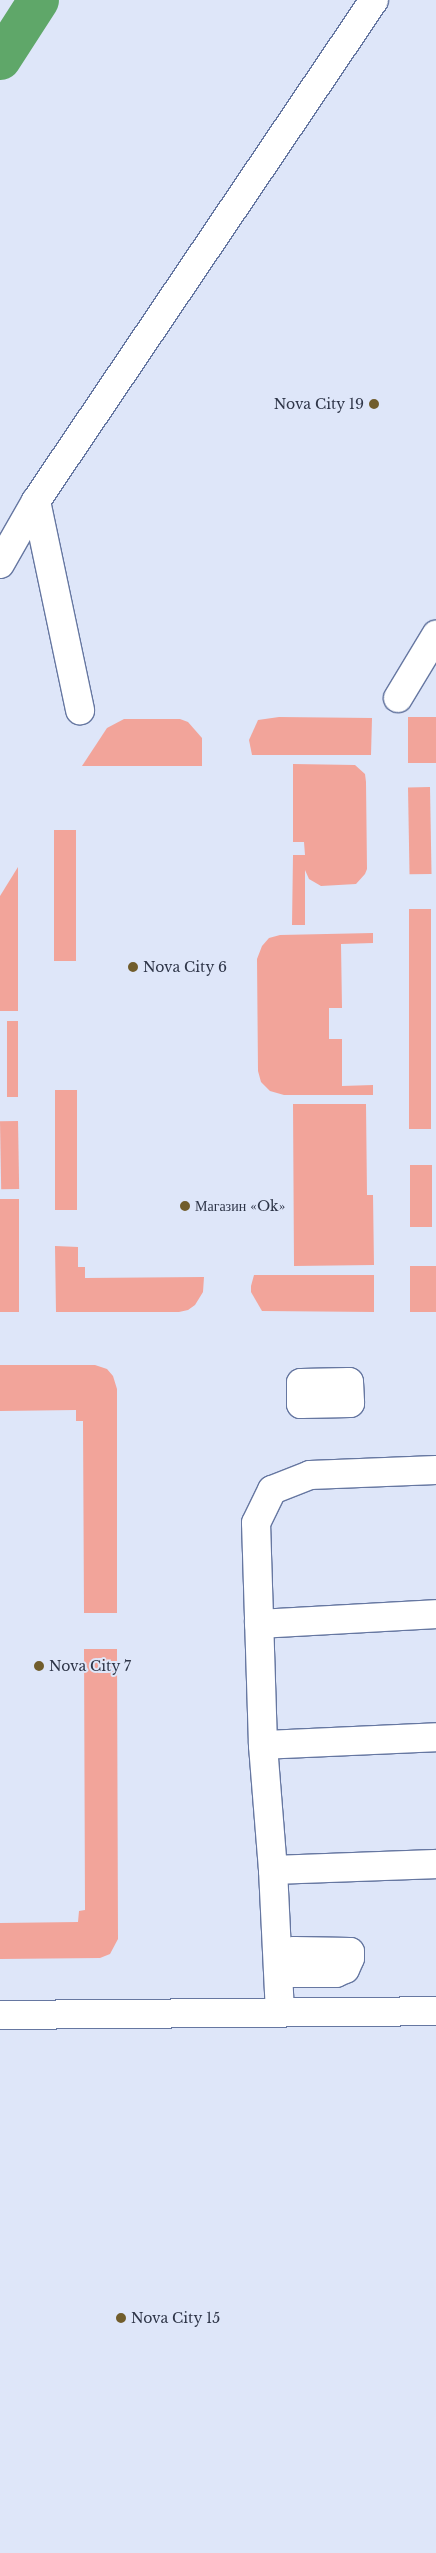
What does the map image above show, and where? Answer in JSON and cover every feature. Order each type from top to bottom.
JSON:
[{"type":"street","points":[[0,564],[36,501],[374,0]]},
{"type":"street","points":[[36,501],[80,710]]},
{"type":"street","points":[[398,698],[436,635]]},
{"type":"street","points":[[280,2014],[273,1870],[263,1745],[256,1524],[272,1490],[310,1475],[436,1470]]},
{"type":"street","points":[[259,1624],[436,1614]]},
{"type":"street","points":[[263,1745],[436,1737]]},
{"type":"street","points":[[273,1870],[436,1864]]},
{"type":"street","points":[[0,2015],[280,2014],[436,2011]]},
{"type":"shaded area","points":[[279,717],[372,718],[371,755],[252,755],[249,740],[258,720]]},
{"type":"shaded area","points":[[408,717],[436,717],[436,763],[408,763]]},
{"type":"shaded area","points":[[124,719],[180,719],[188,722],[202,738],[202,766],[82,766],[107,728]]},
{"type":"shaded area","points":[[293,764],[355,765],[365,774],[366,782],[367,869],[365,874],[356,884],[321,886],[309,879],[305,870],[305,925],[292,925],[293,855],[305,855],[304,842],[293,842]]},
{"type":"shaded area","points":[[408,787],[430,787],[432,874],[410,874]]},
{"type":"shaded area","points":[[54,830],[76,830],[76,961],[54,961]]},
{"type":"shaded area","points":[[18,867],[18,1011],[0,1011],[0,896]]},
{"type":"shaded area","points":[[409,909],[431,909],[431,1129],[409,1129]]},
{"type":"shaded area","points":[[373,933],[373,943],[341,944],[342,1008],[329,1008],[329,1039],[342,1039],[342,1086],[373,1085],[373,1095],[284,1095],[270,1091],[261,1082],[258,1071],[257,959],[262,946],[269,938],[280,935]]},
{"type":"shaded area","points":[[7,1021],[18,1021],[18,1097],[7,1097]]},
{"type":"shaded area","points":[[55,1090],[77,1090],[77,1210],[55,1210]]},
{"type":"shaded area","points":[[293,1104],[366,1104],[367,1195],[373,1195],[374,1265],[294,1266]]},
{"type":"shaded area","points":[[0,1121],[18,1121],[19,1189],[1,1189]]},
{"type":"shaded area","points":[[410,1165],[432,1165],[432,1227],[410,1227]]},
{"type":"shaded area","points":[[0,1199],[19,1199],[19,1312],[0,1312]]},
{"type":"shaded area","points":[[55,1246],[78,1247],[78,1267],[85,1267],[85,1278],[204,1277],[203,1292],[195,1305],[188,1310],[179,1312],[56,1312]]},
{"type":"shaded area","points":[[410,1266],[436,1266],[436,1312],[410,1312]]},
{"type":"shaded area","points":[[254,1275],[374,1275],[374,1312],[262,1311],[251,1292]]},
{"type":"shaded area","points":[[0,1365],[95,1365],[107,1369],[113,1376],[117,1389],[117,1613],[84,1613],[83,1421],[76,1421],[76,1410],[0,1411]]},
{"type":"shaded area","points":[[84,1649],[117,1649],[118,1939],[110,1954],[100,1958],[0,1959],[0,1923],[78,1922],[79,1911],[85,1910]]},
{"type":"waterway","points":[[0,59],[38,0]]},
{"type":"place","name":"Nova City 19","points":[[374,404]]},
{"type":"place","name":"Nova City 6","points":[[133,967]]},
{"type":"place","name":"Магазин «Ok»","points":[[185,1206]]},
{"type":"place","name":"Nova City 7","points":[[39,1666]]},
{"type":"place","name":"Nova City 15","points":[[121,2318]]}]
